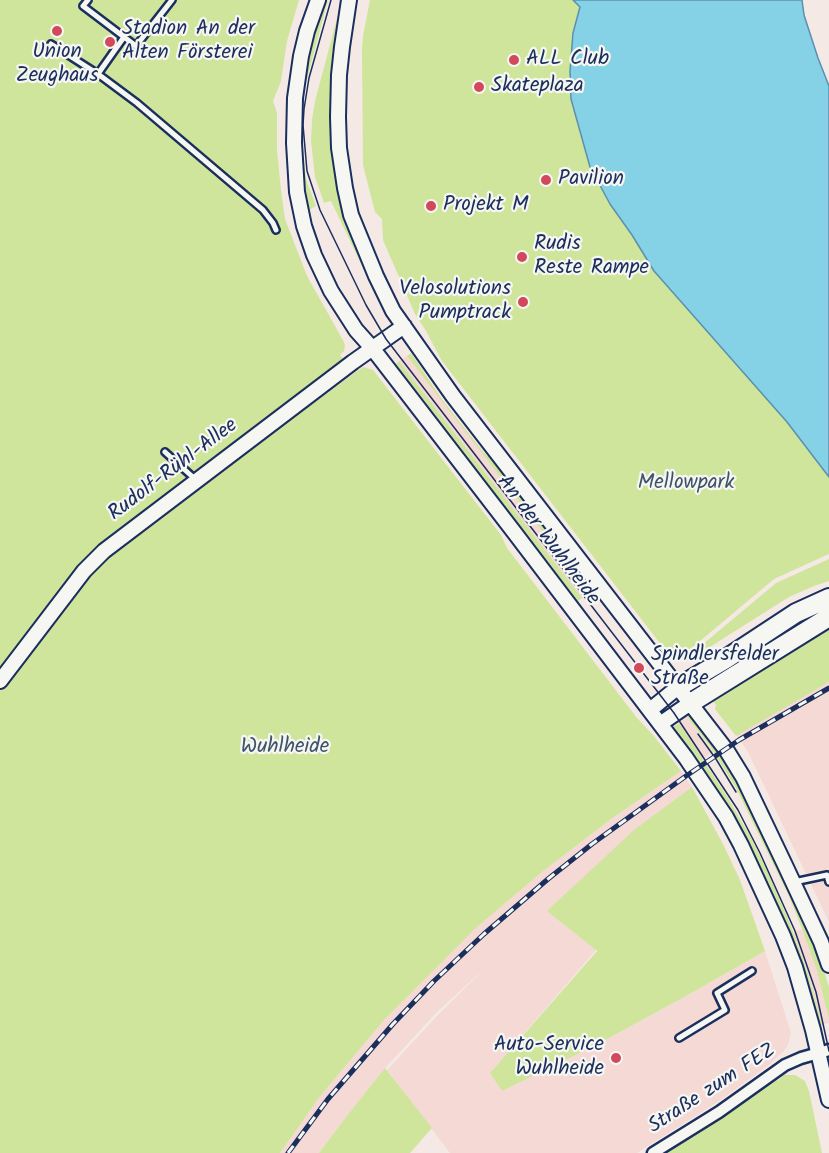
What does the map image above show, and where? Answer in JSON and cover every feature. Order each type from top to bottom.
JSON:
[{"type":"highway","points":[[677,688],[796,613],[829,598]]},
{"type":"highway","points":[[689,704],[829,617]]},
{"type":"main road","name":"An der Wuhlheide","points":[[318,0],[301,56],[295,98],[294,143],[297,192],[304,226],[314,255],[331,291],[356,330],[373,349],[650,710],[719,807],[741,845],[786,943],[824,1051],[829,1100]]},
{"type":"main road","name":"An der Wuhlheide","points":[[349,0],[339,75],[338,117],[342,168],[351,215],[393,311],[499,458],[727,752],[743,777],[825,941],[829,965]]},
{"type":"main road","name":"Rudolf-Rühl-Allee","points":[[0,681],[95,559],[196,480],[404,326]]},
{"type":"main road","points":[[650,710],[677,688]]},
{"type":"main road","points":[[660,724],[689,704]]},
{"type":"street","name":"Straße zum FEZ","points":[[653,1153],[719,1112],[785,1065],[824,1051]]},
{"type":"lane","points":[[88,0],[83,6],[135,46],[172,0]]},
{"type":"lane","points":[[100,71],[124,38]]},
{"type":"lane","points":[[51,44],[98,74],[137,103],[262,210],[273,222],[276,230]]},
{"type":"lane","points":[[165,452],[196,480]]},
{"type":"lane","points":[[794,882],[827,875],[829,882]]},
{"type":"lane","points":[[679,1038],[725,1010],[717,993],[752,972]]},
{"type":"shaded area","points":[[407,356],[589,592],[582,598],[399,361]]},
{"type":"shaded area","points":[[829,682],[829,922],[748,752],[737,735]]},
{"type":"shaded area","points":[[687,717],[713,752],[702,759],[679,723]]},
{"type":"shaded area","points":[[681,771],[692,787],[634,831],[548,911],[596,950],[490,1073],[502,1091],[598,1044],[765,951],[791,1033],[788,1045],[783,1052],[722,1099],[637,1153],[450,1153],[387,1070],[486,967],[436,1013],[385,1068],[319,1153],[280,1153],[321,1095],[384,1020],[477,927],[542,872],[611,819]]},
{"type":"shaded area","points":[[802,929],[817,971],[829,1019],[829,1023],[822,1025],[808,974],[793,932]]},
{"type":"green space","points":[[0,0],[299,0],[287,41],[281,81],[273,101],[277,113],[277,150],[281,190],[285,219],[307,276],[345,346],[340,355],[343,359],[338,364],[111,538],[0,673]]},
{"type":"green space","points":[[322,0],[328,0],[304,90],[301,117],[306,179],[316,206],[307,211],[300,157],[301,90],[305,57]]},
{"type":"green space","points":[[342,0],[332,63],[332,148],[338,189],[348,226],[371,285],[331,201],[324,203],[315,177],[311,141],[315,101]]},
{"type":"green space","name":"Mellowpark","points":[[370,0],[573,0],[580,7],[573,33],[579,130],[590,167],[610,204],[654,271],[787,422],[829,477],[829,554],[774,579],[681,657],[666,651],[442,361],[415,314],[383,240],[382,219],[375,212],[363,165],[362,50]]},
{"type":"green space","points":[[411,353],[441,398],[484,453],[497,464],[593,589],[589,592],[407,356]]},
{"type":"green space","points":[[399,361],[582,598],[578,601],[396,364]]},
{"type":"green space","name":"Wuhlheide","points":[[363,367],[373,370],[501,535],[507,548],[637,718],[681,771],[611,819],[542,872],[477,927],[384,1020],[321,1095],[280,1153],[0,1153],[0,691],[87,577],[106,556]]},
{"type":"green space","points":[[829,559],[829,581],[789,597],[686,662],[684,660],[776,583]]},
{"type":"green space","points":[[829,628],[829,682],[736,736],[715,709],[716,705],[711,699]]},
{"type":"green space","points":[[690,716],[741,789],[816,945],[829,987],[829,1019],[817,971],[789,896],[736,788],[709,745],[687,717]]},
{"type":"green space","points":[[679,723],[728,798],[766,868],[789,921],[808,974],[822,1025],[817,1026],[793,949],[774,900],[747,843],[675,734],[673,727]]},
{"type":"green space","points":[[692,787],[740,880],[765,951],[598,1044],[502,1091],[490,1073],[598,950],[547,911],[634,830]]},
{"type":"green space","points":[[385,1068],[432,1128],[410,1153],[319,1153],[346,1117]]},
{"type":"green space","points":[[784,1075],[795,1075],[805,1081],[822,1153],[663,1153],[729,1111],[775,1077],[777,1081]]},
{"type":"water","points":[[573,0],[802,0],[804,15],[829,86],[829,477],[787,422],[654,271],[610,204],[590,167],[571,99],[570,71],[573,33],[580,7]]},
{"type":"tram line","points":[[331,0],[309,78],[303,125],[307,171],[320,210],[366,305],[386,339],[674,713],[738,810],[795,931],[816,992],[829,1051]]},
{"type":"tram line","points":[[698,734],[736,792]]},
{"type":"railway","points":[[288,1153],[328,1099],[393,1024],[484,934],[592,844],[686,776],[739,740],[829,688]]},
{"type":"place","name":"Union Zeughaus","points":[[57,31]]},
{"type":"place","name":"Stadion An der Alten Försterei","points":[[110,42]]},
{"type":"place","name":"ALL Club","points":[[514,60]]},
{"type":"place","name":"Skateplaza","points":[[479,87]]},
{"type":"place","name":"Pavilion","points":[[546,180]]},
{"type":"place","name":"Projekt M","points":[[431,206]]},
{"type":"place","name":"Rudis Reste Rampe","points":[[522,257]]},
{"type":"place","name":"Velosolutions Pumptrack","points":[[523,302]]},
{"type":"place","name":"Spindlersfelder Straße","points":[[639,668]]},
{"type":"place","name":"Auto-Service Wuhlheide","points":[[616,1058]]}]
